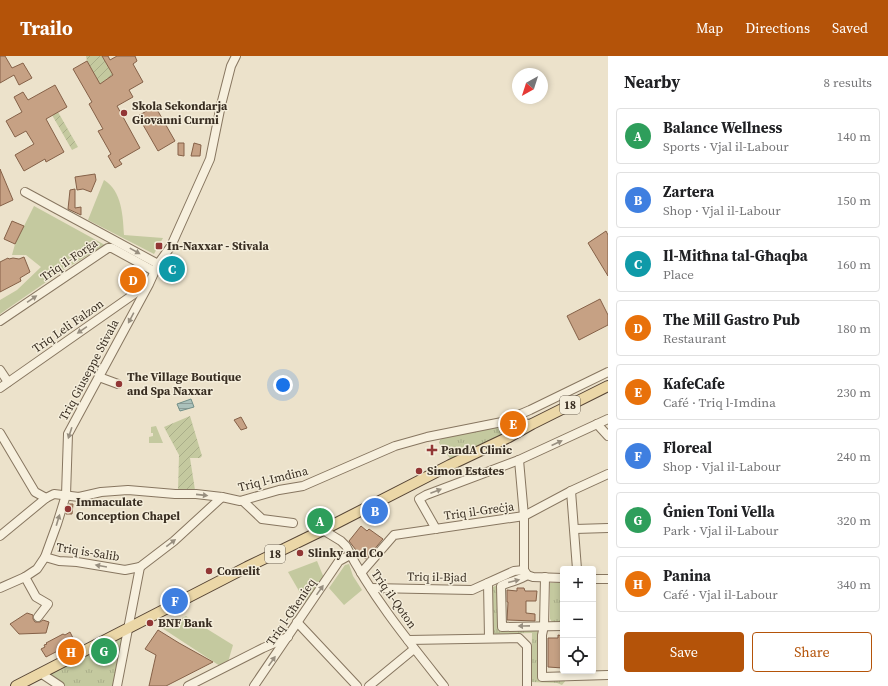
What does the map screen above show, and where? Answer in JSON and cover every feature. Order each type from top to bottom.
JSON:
[{"type":"main road","name":"18","points":[[16,686],[240,571],[450,465],[510,437],[532,424],[608,386]]},
{"type":"street","name":"Triq Giuseppe Stivala","points":[[0,588],[25,577],[37,569],[44,556],[57,524],[66,495],[68,434],[149,284],[158,264],[171,246],[210,159],[231,66],[236,56]]},
{"type":"street","points":[[25,192],[158,264]]},
{"type":"street","name":"Triq il-Forġa","points":[[0,321],[108,248],[112,248],[154,272]]},
{"type":"street","name":"Triq Leli Falzon","points":[[0,388],[149,284]]},
{"type":"street","points":[[0,370],[8,382]]},
{"type":"street","name":"Triq l-Imdina","points":[[46,498],[54,494],[79,497],[101,492],[128,490],[175,494],[196,494],[243,501],[279,490],[304,486],[395,446],[427,437],[502,422],[608,372]]},
{"type":"street","points":[[99,377],[118,384]]},
{"type":"street","points":[[436,529],[419,499],[519,460],[608,419]]},
{"type":"street","points":[[502,422],[510,430],[510,437]]},
{"type":"street","name":"Triq l-Imdina","points":[[502,422],[532,424]]},
{"type":"street","points":[[597,424],[608,436]]},
{"type":"street","points":[[0,433],[35,492],[46,498],[0,536]]},
{"type":"street","points":[[519,460],[524,516],[525,572],[520,580],[512,580],[501,586],[502,627],[560,626]]},
{"type":"street","name":"Triq il-Greċja","points":[[361,573],[394,535],[524,516],[571,491],[608,474]]},
{"type":"street","points":[[571,491],[577,566]]},
{"type":"street","points":[[117,686],[140,567],[174,541],[222,497]]},
{"type":"street","points":[[243,501],[262,519],[282,520],[293,523]]},
{"type":"street","points":[[575,529],[608,528]]},
{"type":"street","name":"Triq il-Qoton","points":[[323,530],[346,546],[371,588],[414,649],[444,686]]},
{"type":"street","name":"Triq l-Għenieq","points":[[254,686],[289,637],[339,561],[350,554]]},
{"type":"street","name":"Triq is-Salib","points":[[44,556],[59,561],[77,562],[125,570],[140,567]]},
{"type":"street","name":"Triq il-Bjad","points":[[371,588],[472,590],[514,571],[525,572]]},
{"type":"street","points":[[525,572],[533,577],[560,578]]},
{"type":"street","points":[[25,577],[36,597],[48,604],[38,617]]},
{"type":"street","points":[[545,577],[544,626],[542,635],[542,677],[576,674]]},
{"type":"street","points":[[596,579],[608,579]]},
{"type":"street","points":[[488,584],[489,638]]},
{"type":"street","points":[[298,622],[357,686]]},
{"type":"street","points":[[188,686],[263,648],[289,637]]},
{"type":"street","points":[[408,640],[519,638],[527,646],[527,686]]},
{"type":"street","points":[[369,686],[414,649]]},
{"type":"street","points":[[42,674],[60,686]]},
{"type":"street","points":[[596,674],[608,675]]},
{"type":"green space","points":[[86,56],[102,56],[113,75],[100,84],[87,61]]},
{"type":"green space","points":[[58,112],[78,147],[72,150],[52,115]]},
{"type":"green space","points":[[104,180],[115,191],[118,197],[122,212],[124,235],[163,238],[154,254],[88,220]]},
{"type":"green space","points":[[34,206],[105,245],[62,271],[0,314],[0,300],[17,290],[41,267],[26,255],[12,255],[15,244]]},
{"type":"green space","points":[[190,416],[202,456],[200,458],[190,458],[195,490],[178,491],[179,455],[164,427]]},
{"type":"green space","points":[[156,426],[163,443],[149,443],[149,437],[153,436],[153,433],[151,433],[151,427]]},
{"type":"green space","points":[[500,427],[502,435],[451,460],[439,443],[441,438]]},
{"type":"green space","points":[[317,561],[324,578],[306,603],[288,572]]},
{"type":"green space","points":[[349,564],[353,576],[362,590],[344,605],[329,588],[345,565]]},
{"type":"green space","points":[[560,582],[560,622],[552,622],[550,619],[550,583]]},
{"type":"green space","points":[[499,584],[499,628],[538,629],[539,678],[567,679],[562,685],[557,683],[531,682],[532,633],[493,634],[491,588]]},
{"type":"green space","points":[[186,616],[233,645],[228,662],[220,666],[162,628]]},
{"type":"green space","points":[[128,629],[117,686],[60,686],[42,674]]},
{"type":"water","points":[[191,399],[194,407],[180,411],[177,404]]},
{"type":"building","points":[[0,56],[5,56],[12,68],[23,63],[32,78],[19,85],[14,75],[0,83]]},
{"type":"building","points":[[102,56],[108,56],[110,60],[117,56],[135,56],[137,61],[133,64],[143,82],[129,90],[133,97],[117,106],[140,148],[119,160],[122,164],[115,168],[108,156],[111,154],[98,131],[103,129],[89,104],[92,102],[73,69],[87,61],[100,84],[113,75]]},
{"type":"building","points":[[55,85],[67,107],[46,119],[64,152],[46,162],[45,159],[24,171],[15,155],[34,144],[26,131],[15,137],[6,121],[22,112],[14,97],[23,92],[28,100]]},
{"type":"building","points":[[155,106],[175,141],[158,151],[138,116]]},
{"type":"building","points":[[178,143],[184,143],[184,156],[178,155]]},
{"type":"building","points":[[194,143],[201,145],[200,156],[191,156]]},
{"type":"building","points":[[0,169],[13,200],[0,206]]},
{"type":"building","points":[[95,174],[96,180],[91,192],[83,189],[77,190],[75,177]]},
{"type":"building","points":[[75,189],[75,208],[81,207],[81,215],[68,209],[70,190]]},
{"type":"building","points":[[12,221],[24,226],[15,244],[4,239]]},
{"type":"building","points":[[606,231],[608,235],[608,276],[588,243]]},
{"type":"building","points":[[24,257],[30,272],[20,278],[21,281],[0,292],[0,262],[8,258],[19,259]]},
{"type":"building","points":[[168,260],[180,266],[175,278],[163,272]]},
{"type":"building","points":[[600,299],[608,315],[608,325],[579,340],[567,316]]},
{"type":"building","points":[[241,417],[247,428],[241,430],[234,420]]},
{"type":"building","points":[[69,504],[73,504],[72,514],[66,514]]},
{"type":"building","points":[[361,526],[367,531],[369,529],[383,539],[366,559],[359,554],[349,541]]},
{"type":"building","points":[[517,588],[524,588],[525,591],[537,591],[536,601],[526,601],[526,613],[535,614],[535,621],[507,620],[507,590],[517,591]]},
{"type":"building","points":[[27,613],[33,615],[35,622],[40,622],[43,620],[49,622],[46,633],[19,634],[10,624]]},
{"type":"building","points":[[158,630],[213,662],[166,686],[149,686],[156,655],[145,649]]},
{"type":"building","points":[[70,632],[75,642],[46,657],[41,649],[45,647],[44,645],[63,634],[65,635]]},
{"type":"building","points":[[558,635],[560,635],[560,668],[548,667],[548,638],[558,638]]},
{"type":"place","name":"Skola Sekondarja Giovanni Curmi","points":[[124,113]]},
{"type":"place","name":"In-Naxxar - Stivala","points":[[159,246]]},
{"type":"place","name":"Il-Mitħna tal-Għaqba","points":[[172,269]]},
{"type":"place","name":"The Mill Gastro Pub","points":[[133,280]]},
{"type":"place","name":"The Village Boutique and Spa Naxxar","points":[[119,384]]},
{"type":"place","name":"KafeCafe","points":[[513,424]]},
{"type":"place","name":"PandA Clinic","points":[[432,450]]},
{"type":"place","name":"Simon Estates","points":[[419,471]]},
{"type":"place","name":"Immaculate Conception Chapel","points":[[68,509]]},
{"type":"place","name":"Zartera","points":[[375,511]]},
{"type":"place","name":"Balance Wellness","points":[[320,521]]},
{"type":"place","name":"Slinky and Co","points":[[300,553]]},
{"type":"place","name":"Comelit","points":[[209,571]]},
{"type":"place","name":"Floreal","points":[[175,601]]},
{"type":"place","name":"BNF Bank","points":[[150,623]]},
{"type":"place","name":"Ġnien Toni Vella","points":[[104,651]]},
{"type":"place","name":"Panina","points":[[71,652]]}]
